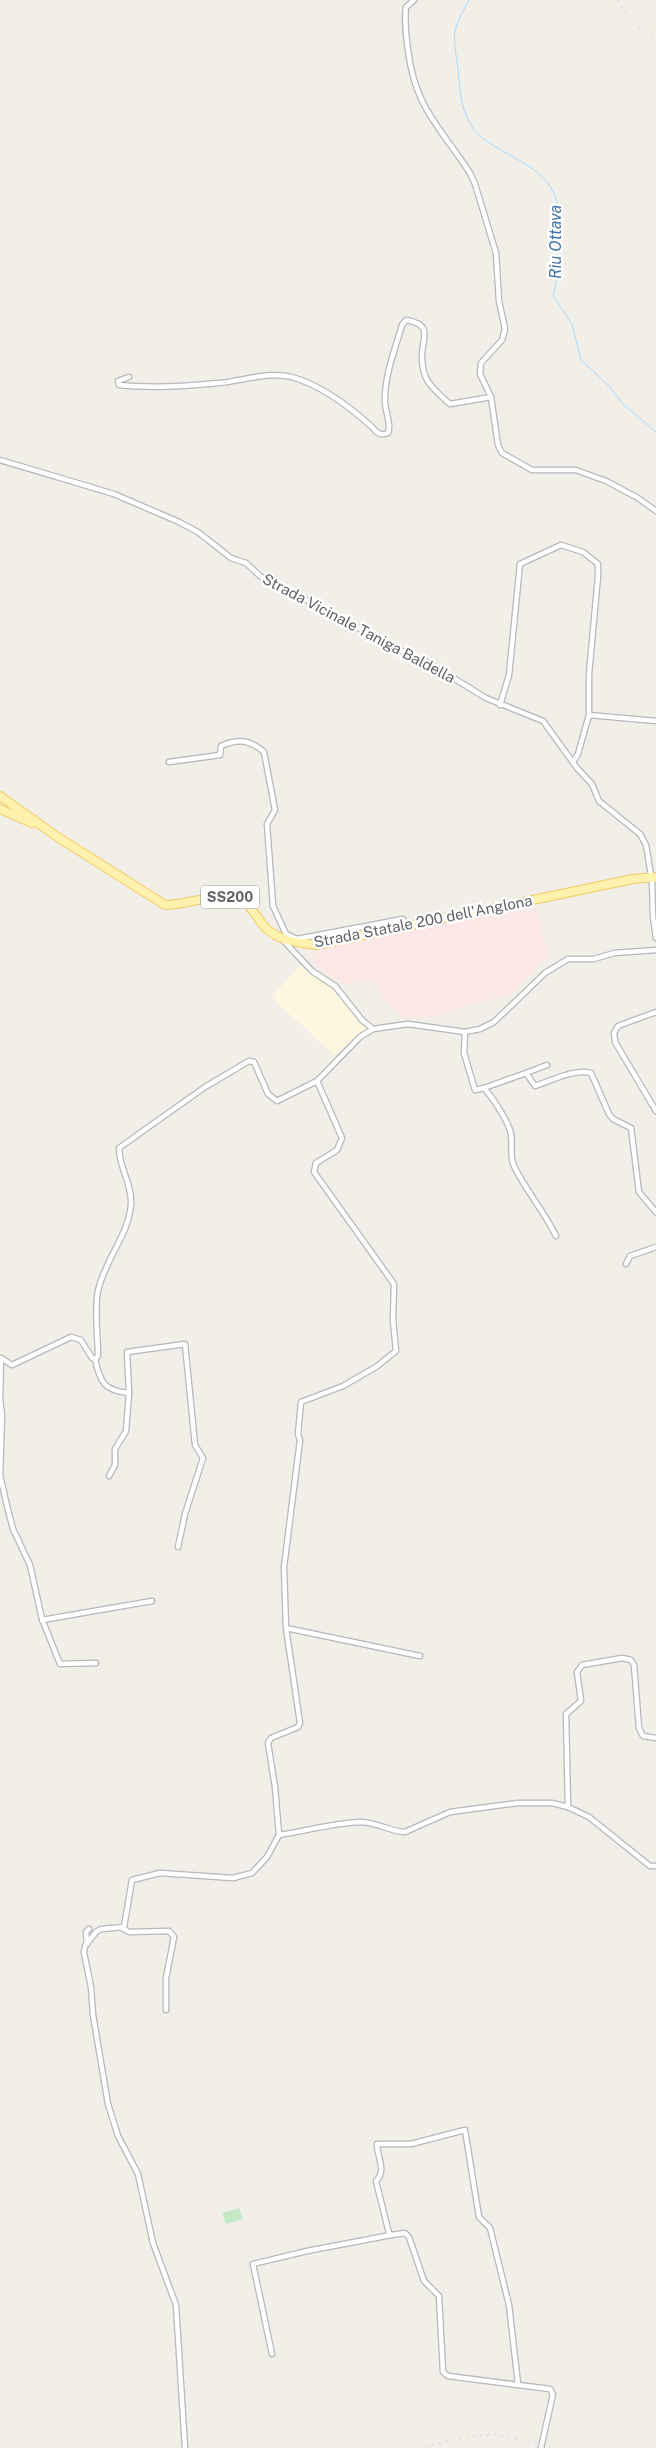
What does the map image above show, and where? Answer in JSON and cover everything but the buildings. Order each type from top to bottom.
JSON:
[{"type":"main road","name":"Strada Statale 200 dell'Anglona","points":[[0,796],[56,836],[165,905],[182,905],[224,896],[237,898],[245,902],[265,928],[281,938],[296,943],[317,945],[655,875]]},
{"type":"main road","points":[[0,810],[56,836]]},
{"type":"street","points":[[414,0],[406,7],[404,29],[415,89],[424,108],[470,173],[496,253],[499,301],[505,329],[502,340],[481,363],[480,374],[492,397],[498,445],[502,453],[516,463],[532,470],[576,470],[606,481],[638,498],[656,511]]},
{"type":"street","points":[[129,377],[118,381],[119,385],[218,383],[282,375],[294,377],[354,410],[378,433],[384,434],[388,433],[390,426],[386,415],[385,382],[402,326],[406,320],[415,322],[424,330],[426,341],[422,358],[426,378],[450,404],[492,397]]},
{"type":"street","name":"Strada Vicinale Taniga Baldella","points":[[0,460],[114,494],[179,522],[198,532],[232,558],[246,563],[272,584],[429,664],[486,698],[543,721],[592,784],[599,801],[640,834],[646,845],[655,875],[653,917],[656,938]]},
{"type":"street","points":[[500,705],[508,675],[520,564],[561,545],[582,552],[598,564],[589,674],[589,715],[578,754],[573,762]]},
{"type":"street","points":[[589,715],[656,720]]},
{"type":"street","points":[[169,762],[220,755],[221,746],[230,742],[252,742],[264,752],[275,810],[267,824],[273,906],[286,934],[298,939],[403,919],[405,926]]},
{"type":"street","points":[[640,878],[648,874],[650,862]]},
{"type":"street","points":[[281,938],[312,970],[335,986],[362,1020],[373,1030]]},
{"type":"street","points":[[95,1360],[98,1356],[98,1290],[125,1229],[131,1205],[130,1184],[119,1157],[119,1148],[205,1086],[249,1061],[254,1062],[268,1094],[277,1101],[317,1081],[360,1037],[373,1030],[408,1024],[465,1032],[480,1029],[494,1022],[546,973],[568,960],[594,959],[614,952],[656,950]]},
{"type":"street","points":[[656,1012],[618,1026],[614,1033],[615,1042],[656,1111]]},
{"type":"street","points":[[465,1032],[464,1053],[476,1090],[547,1065]]},
{"type":"street","points":[[526,1073],[535,1086],[574,1073],[586,1071],[591,1073],[612,1119],[630,1128],[639,1192],[656,1212]]},
{"type":"street","points":[[122,1928],[126,1922],[132,1880],[160,1874],[233,1878],[252,1873],[267,1856],[279,1835],[275,1786],[268,1744],[271,1738],[298,1727],[300,1723],[286,1628],[284,1566],[300,1440],[298,1434],[301,1402],[343,1386],[376,1367],[396,1351],[393,1320],[394,1284],[314,1172],[316,1163],[337,1150],[342,1138],[317,1081]]},
{"type":"street","points":[[484,1088],[511,1134],[513,1163],[522,1183],[537,1202],[556,1236]]},
{"type":"street","points":[[626,1264],[630,1256],[656,1247]]},
{"type":"street","points":[[96,1663],[60,1664],[42,1620],[30,1565],[14,1529],[0,1475],[2,1417],[0,1398],[1,1358],[12,1365],[72,1337],[81,1340],[95,1360],[98,1375],[107,1387],[117,1392],[129,1392]]},
{"type":"street","points":[[109,1476],[115,1465],[115,1449],[126,1431],[129,1392],[127,1352],[185,1344],[195,1445],[203,1458],[185,1514],[178,1547]]},
{"type":"street","points":[[42,1620],[152,1602]]},
{"type":"street","points":[[286,1628],[420,1656]]},
{"type":"street","points":[[568,1807],[566,1714],[581,1702],[577,1672],[582,1665],[622,1658],[631,1660],[634,1665],[639,1728],[643,1736],[656,1738]]},
{"type":"street","points":[[279,1835],[359,1822],[380,1824],[398,1832],[405,1832],[450,1812],[518,1803],[552,1803],[568,1807],[589,1817],[650,1866],[656,1866]]},
{"type":"street","points":[[87,1944],[101,1929],[122,1928],[129,1932],[169,1931],[174,1936],[166,1978],[166,2010]]},
{"type":"street","points":[[89,1929],[86,1932],[87,1944],[84,1953],[91,1987],[93,2015],[108,2104],[118,2136],[138,2174],[153,2244],[176,2305],[180,2344],[179,2383],[185,2448]]},
{"type":"street","points":[[391,2235],[376,2180],[382,2176],[377,2144],[411,2144],[465,2130],[479,2217],[490,2228],[508,2305],[518,2384]]},
{"type":"street","points":[[272,2354],[253,2264],[307,2250],[405,2233],[409,2237],[424,2281],[439,2296],[444,2372],[448,2376],[550,2389],[553,2394],[542,2448]]},
{"type":"shaded area","points":[[536,906],[549,955],[513,993],[430,1017],[406,1018],[383,1000],[374,981],[342,984],[309,960],[319,948]]},
{"type":"shaded area","points":[[302,965],[336,990],[368,1028],[334,1055],[271,997]]},
{"type":"green space","points":[[239,2208],[243,2219],[226,2224],[222,2213]]},
{"type":"waterway","name":"Riu Ottava","points":[[469,0],[455,33],[461,98],[467,118],[479,135],[530,167],[542,176],[551,188],[557,202],[558,273],[553,296],[572,324],[581,360],[607,384],[624,405],[656,432]]},
{"type":"railway","points":[[618,0],[634,22],[656,38]]},
{"type":"railway","points":[[419,2448],[465,2437],[495,2434],[557,2448]]}]
